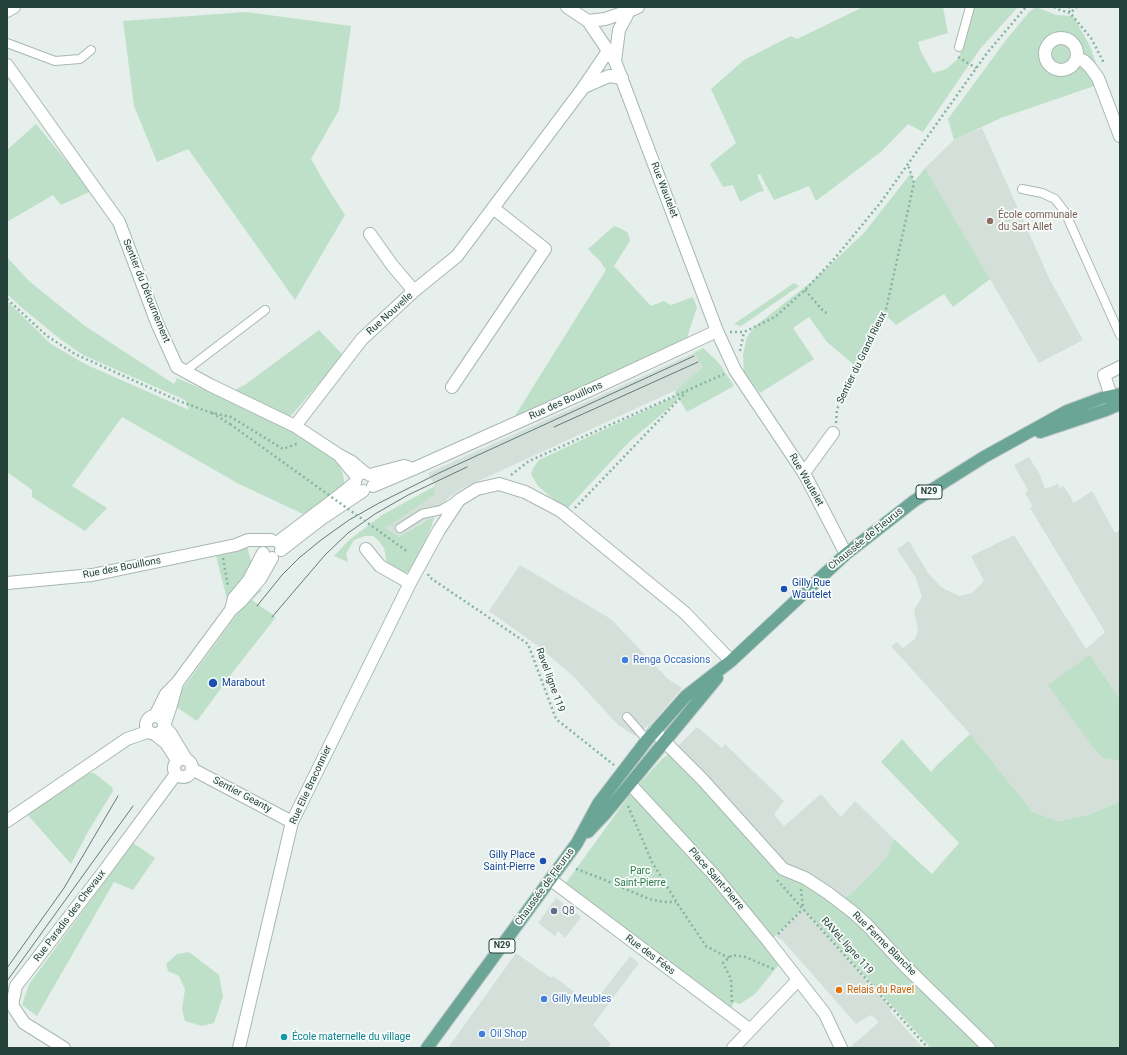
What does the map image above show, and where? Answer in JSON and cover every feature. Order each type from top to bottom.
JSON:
[{"type":"main road","name":"Chaussée de Fleurus","points":[[427,1048],[577,843],[598,804],[651,736],[686,696],[731,661],[846,554],[914,501],[984,457],[1067,411],[1117,398]]},
{"type":"main road","name":"Chaussée de Fleurus","points":[[577,843],[622,794],[731,661]]},
{"type":"street","points":[[7,11],[14,7]]},
{"type":"street","points":[[568,7],[588,21],[605,19],[634,9]]},
{"type":"street","points":[[612,56],[619,30],[634,9]]},
{"type":"street","name":"Rue Wautelet","points":[[588,21],[612,56],[622,78],[717,331],[735,370],[804,473],[846,554]]},
{"type":"street","name":"Rue Nouvelle","points":[[294,426],[362,339],[414,291],[457,256],[583,88],[612,56]]},
{"type":"street","points":[[1077,58],[1084,61],[1098,78],[1120,136]]},
{"type":"street","name":"Sentier du Détournement","points":[[7,65],[118,222],[157,322],[177,367],[210,385],[294,426],[352,462],[364,481]]},
{"type":"street","points":[[583,88],[609,76],[622,78]]},
{"type":"street","points":[[452,387],[545,249],[493,208]]},
{"type":"street","points":[[370,234],[392,265],[414,291]]},
{"type":"street","name":"Rue des Bouillons","points":[[7,583],[92,575],[236,545],[271,548],[321,519],[364,481],[413,468],[590,390],[717,331]]},
{"type":"street","points":[[1117,398],[1104,375],[1120,367]]},
{"type":"street","points":[[804,473],[833,433]]},
{"type":"street","points":[[499,484],[526,492],[568,516],[685,613],[731,661]]},
{"type":"street","name":"Rue Elie Braconnier","points":[[239,1048],[292,822],[410,583],[439,530],[459,500],[477,489],[499,484]]},
{"type":"street","points":[[155,716],[166,694],[177,683],[231,610],[234,598],[249,580],[271,548]]},
{"type":"street","points":[[366,549],[380,566],[410,583]]},
{"type":"street","points":[[7,821],[127,739],[156,731],[171,705],[177,683]]},
{"type":"street","points":[[158,716],[162,720],[156,731],[146,729],[146,723],[149,718],[158,716]]},
{"type":"street","name":"Sentier Geanty","points":[[156,731],[185,763],[292,822]]},
{"type":"street","name":"Rue Ferme Blanche","points":[[651,736],[664,741],[702,779],[783,869],[828,892],[868,926],[906,967],[989,1048]]},
{"type":"street","points":[[185,763],[190,774],[184,777],[176,774],[174,765],[185,763]]},
{"type":"street","name":"Rue Paradis des Chevaux","points":[[64,1048],[24,1022],[12,1005],[16,986],[176,774]]},
{"type":"street","name":"Place Saint-Pierre","points":[[630,784],[714,875],[769,942],[825,1014],[841,1048]]},
{"type":"street","name":"Rue des Fées","points":[[550,880],[749,1029]]},
{"type":"street","points":[[732,1048],[798,980]]},
{"type":"lane","points":[[959,47],[970,7]]},
{"type":"lane","points":[[7,43],[55,61],[80,59],[91,50]]},
{"type":"lane","points":[[1022,189],[1055,199],[1065,212],[1120,335]]},
{"type":"lane","points":[[185,371],[265,310]]},
{"type":"lane","points":[[400,528],[422,514],[441,510],[459,500]]},
{"type":"lane","points":[[627,717],[651,736]]},
{"type":"path","points":[[717,331],[744,332],[775,317],[805,290],[835,258],[881,202],[987,53],[1026,7]]},
{"type":"path","points":[[1054,7],[1070,13]]},
{"type":"path","points":[[1070,7],[1068,8],[1070,13],[1091,38],[1105,66],[1100,82]]},
{"type":"path","points":[[1070,13],[1077,7]]},
{"type":"path","points":[[968,63],[976,68]]},
{"type":"path","name":"Sentier du Grand Rieux","points":[[833,433],[836,424],[837,409],[885,314],[914,183],[908,165]]},
{"type":"path","points":[[805,290],[824,312],[827,313]]},
{"type":"path","points":[[7,299],[47,336],[75,354],[179,401],[209,412],[232,418],[282,448],[312,438]]},
{"type":"path","points":[[499,484],[529,460],[735,370]]},
{"type":"path","points":[[568,516],[687,391]]},
{"type":"path","points":[[209,412],[230,424],[408,552]]},
{"type":"path","points":[[220,548],[229,590]]},
{"type":"path","name":"Ravel ligne 119","points":[[422,563],[429,577],[528,644],[556,719],[622,772]]},
{"type":"path","points":[[622,794],[652,862],[676,902],[706,946],[729,958]]},
{"type":"path","points":[[576,869],[649,899],[663,902],[676,902]]},
{"type":"path","points":[[769,942],[803,909],[799,876]]},
{"type":"path","name":"RAVeL ligne 119","points":[[803,909],[928,1048]]},
{"type":"path","points":[[732,1016],[731,979],[723,963],[732,955],[745,957],[778,971],[789,968]]},
{"type":"shaded area","name":"École communale du Sart Allet","points":[[982,128],[1049,278],[1083,340],[1039,363],[925,168],[954,140]]},
{"type":"shaded area","points":[[694,353],[703,367],[676,390],[459,490],[447,499],[434,518],[428,519],[399,537],[386,528],[433,495],[435,486],[428,473]]},
{"type":"shaded area","points":[[1029,457],[1040,475],[1045,489],[1058,484],[1060,488],[1064,486],[1074,503],[1092,491],[1115,533],[1120,530],[1120,699],[1090,655],[1094,749],[1102,758],[1120,761],[1120,801],[1088,815],[1058,821],[1033,812],[970,734],[891,646],[897,642],[903,648],[915,639],[918,630],[914,610],[922,597],[916,578],[897,549],[909,541],[928,573],[941,587],[959,596],[972,593],[984,581],[971,556],[1014,535],[1086,649],[1105,632],[1030,508],[1033,507],[1025,493],[1028,490],[1014,465]]},
{"type":"shaded area","points":[[520,565],[611,619],[668,679],[682,688],[654,721],[635,736],[618,725],[573,676],[538,646],[489,611]]},
{"type":"shaded area","points":[[697,727],[722,748],[725,744],[784,801],[774,814],[784,826],[821,794],[841,817],[855,801],[894,839],[887,857],[853,892],[841,899],[786,867],[674,750]]},
{"type":"shaded area","points":[[556,898],[581,917],[565,938],[558,931],[555,936],[538,923]]},
{"type":"shaded area","points":[[803,909],[892,1008],[890,1011],[923,1048],[849,1048],[879,1022],[871,1015],[856,1024],[783,941],[776,936]]},
{"type":"shaded area","points":[[516,953],[551,978],[553,976],[589,1003],[603,991],[630,956],[639,963],[593,1025],[611,1044],[608,1048],[448,1048]]},
{"type":"green space","points":[[863,7],[943,7],[948,33],[918,42],[921,52],[933,73],[946,69],[959,58],[972,7],[1018,7],[980,49],[923,132],[908,124],[882,151],[816,201],[809,186],[774,200],[760,174],[757,175],[764,191],[740,202],[733,185],[723,187],[710,164],[736,143],[711,89],[744,60],[791,36],[797,39]]},
{"type":"green space","points":[[1034,8],[1039,8],[1056,15],[1073,16],[1090,46],[1103,83],[1001,118],[954,140],[948,119],[1006,40]]},
{"type":"green space","points":[[246,12],[351,26],[339,110],[311,159],[345,215],[295,300],[188,149],[157,162],[134,106],[123,21]]},
{"type":"green space","points":[[36,124],[91,191],[61,205],[53,195],[7,222],[7,150]]},
{"type":"green space","points":[[925,168],[990,279],[953,307],[944,294],[896,325],[885,314],[862,355],[854,365],[827,342],[809,317],[793,328],[814,359],[760,393],[744,373],[743,354],[747,337],[754,327],[815,279],[864,233],[911,173],[914,182]]},
{"type":"green space","points":[[614,226],[628,233],[630,241],[614,266],[651,306],[664,301],[671,305],[693,297],[697,307],[687,338],[670,348],[513,419],[606,270],[600,261],[588,249]]},
{"type":"green space","points":[[7,257],[29,281],[85,326],[174,384],[177,378],[227,400],[288,429],[333,458],[343,474],[345,488],[303,514],[239,484],[122,417],[72,486],[107,508],[85,531],[32,497],[32,490],[7,472],[7,301],[51,344],[85,364],[189,410],[185,400],[83,355],[60,339],[21,307],[7,294]]},
{"type":"green space","points":[[794,283],[799,286],[741,326],[734,324]]},
{"type":"green space","points":[[319,330],[343,355],[290,417],[235,390],[246,384]]},
{"type":"green space","points":[[703,348],[719,363],[734,386],[687,412],[678,397],[677,401],[630,441],[566,510],[538,486],[531,474],[533,468],[539,460],[676,396],[676,390],[703,367],[694,353]]},
{"type":"green space","points":[[435,486],[434,495],[386,528],[399,537],[429,519],[434,518],[413,570],[405,573],[387,563],[384,548],[373,536],[365,536],[354,540],[346,554],[348,562],[334,556],[349,540],[382,515]]},
{"type":"green space","points":[[247,546],[252,565],[250,575],[227,599],[216,556]]},
{"type":"green space","points":[[257,587],[262,590],[252,600],[276,617],[197,721],[175,706],[175,699]]},
{"type":"green space","points":[[1090,655],[1120,699],[1120,761],[1102,758],[1048,685]]},
{"type":"green space","name":"Parc Saint-Pierre","points":[[970,734],[1033,812],[1058,821],[1088,815],[1120,801],[1120,1048],[931,1048],[803,909],[769,942],[781,962],[755,994],[740,1004],[734,1002],[729,1014],[563,887],[631,793],[643,798],[640,783],[662,759],[674,750],[772,861],[842,899],[853,892],[887,857],[894,839],[932,874],[959,843],[881,762],[902,739],[931,772]]},
{"type":"green space","points":[[89,773],[94,773],[112,787],[113,791],[89,830],[71,864],[27,814]]},
{"type":"green space","points":[[133,843],[155,858],[133,890],[114,882],[37,1016],[22,1005],[29,984]]},
{"type":"green space","points":[[189,952],[219,975],[223,996],[214,1023],[202,1026],[185,1021],[182,1009],[185,989],[179,976],[168,971],[166,964],[177,954]]},
{"type":"tram line","points":[[257,606],[282,575],[299,558],[349,520],[439,473],[694,356]]},
{"type":"tram line","points":[[554,427],[698,362]]},
{"type":"tram line","points":[[272,617],[325,555],[348,533],[375,514],[408,495],[467,467]]},
{"type":"tram line","points":[[7,968],[64,888],[118,796]]},
{"type":"tram line","points":[[7,981],[133,806]]},
{"type":"place","name":"École communale du Sart Allet","points":[[990,221]]},
{"type":"place","name":"Gilly Rue Wautelet","points":[[784,589]]},
{"type":"place","name":"Renga Occasions","points":[[625,660]]},
{"type":"place","name":"Marabout","points":[[213,683]]},
{"type":"place","name":"Gilly Place Saint-Pierre","points":[[543,861]]},
{"type":"place","name":"Q8","points":[[554,911]]},
{"type":"place","name":"Relais du Ravel","points":[[839,990]]},
{"type":"place","name":"Gilly Meubles","points":[[544,999]]},
{"type":"place","name":"Oil Shop","points":[[482,1034]]},
{"type":"place","name":"École maternelle du village","points":[[284,1037]]}]
